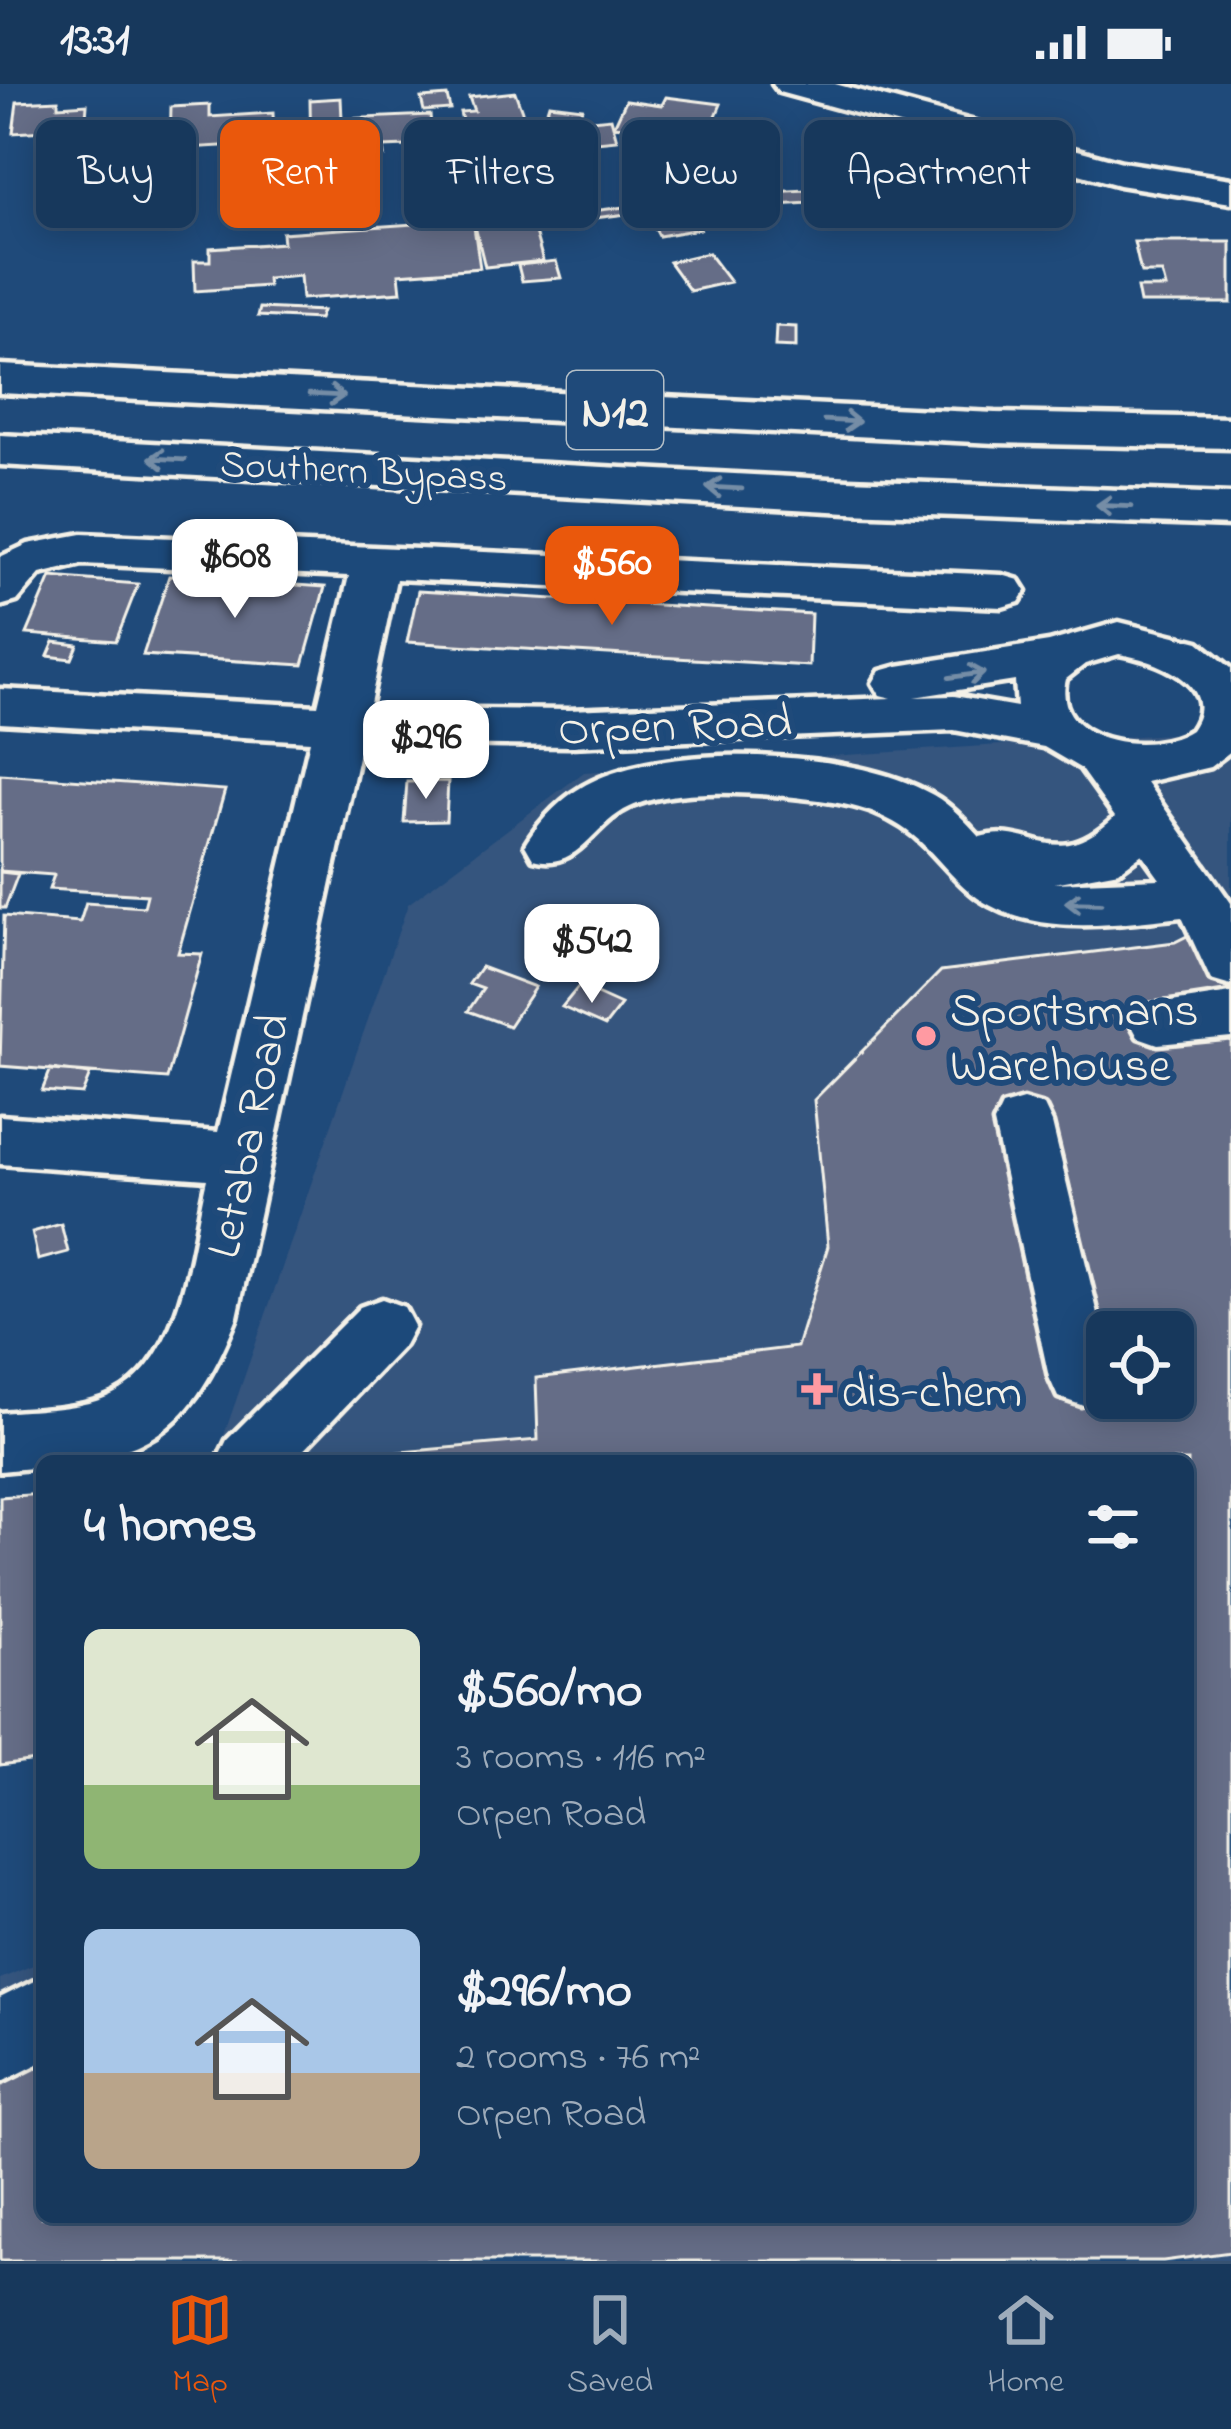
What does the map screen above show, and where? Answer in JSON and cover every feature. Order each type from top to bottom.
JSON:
[{"type":"highway","name":"Southern Bypass","points":[[0,379],[995,428],[1231,433]]},
{"type":"highway","name":"Southern Bypass","points":[[0,450],[848,496],[1231,510]]},
{"type":"street","points":[[792,84],[1119,173],[1231,191]]},
{"type":"street","points":[[0,590],[7,576],[35,556],[82,549],[1002,591]]},
{"type":"street","name":"Letaba Road","points":[[0,1442],[88,1434],[119,1426],[165,1391],[193,1353],[206,1317],[376,562]]},
{"type":"street","points":[[1231,646],[1090,642],[1058,657],[1039,685],[1041,706],[1145,820],[1200,895],[1231,965]]},
{"type":"street","points":[[1150,642],[1202,667],[1218,686],[1225,706],[1213,734],[1200,895]]},
{"type":"street","name":"Orpen Road","points":[[0,678],[343,711],[835,688],[985,673],[1058,657]]},
{"type":"street","name":"Orpen Road","points":[[0,706],[343,711],[657,727],[954,713],[1080,744]]},
{"type":"street","points":[[1080,744],[1160,763],[1213,734]]},
{"type":"street","points":[[552,845],[596,802],[616,790],[736,778],[805,778],[865,787],[917,809],[953,840],[988,882],[1033,900],[1088,905],[1200,895]]},
{"type":"street","points":[[953,840],[1019,861],[1061,864],[1103,856],[1145,820]]},
{"type":"street","points":[[1158,1022],[1231,1015]]},
{"type":"street","points":[[1023,1123],[1081,1376]]},
{"type":"street","points":[[0,1140],[241,1158]]},
{"type":"street","points":[[256,1455],[382,1326]]},
{"type":"street","points":[[0,2044],[36,2020]]},
{"type":"shaded area","points":[[1231,730],[1231,2261],[0,2261],[0,1979],[36,1964],[36,2223],[1194,2223],[1194,1455],[217,1455],[408,904],[584,772]]},
{"type":"building","points":[[515,92],[523,114],[545,117],[549,104],[582,108],[578,120],[462,120],[460,112],[474,111],[469,97]]},
{"type":"building","points":[[447,96],[450,109],[424,111],[421,98]]},
{"type":"building","points":[[666,97],[721,104],[714,120],[622,120],[622,127],[614,126],[626,100],[662,105]]},
{"type":"building","points":[[341,98],[342,119],[430,115],[430,120],[404,120],[404,146],[383,147],[384,156],[380,156],[380,120],[310,120],[310,100]]},
{"type":"building","points":[[17,102],[87,104],[86,117],[36,120],[36,132],[13,133]]},
{"type":"building","points":[[210,105],[210,117],[273,113],[273,120],[220,120],[220,146],[196,148],[196,120],[171,120],[171,107]]},
{"type":"building","points":[[611,118],[617,140],[598,142],[598,120],[591,120]]},
{"type":"building","points":[[804,190],[804,203],[780,205],[780,192]]},
{"type":"building","points":[[622,207],[622,215],[598,218],[598,210]]},
{"type":"building","points":[[380,226],[474,228],[480,268],[399,274],[401,292],[302,299],[300,276],[267,279],[268,286],[195,291],[194,261],[210,261],[210,248],[283,243],[282,233]]},
{"type":"building","points":[[475,228],[534,228],[543,261],[485,267]]},
{"type":"building","points":[[655,228],[700,229],[659,236]]},
{"type":"building","points":[[1134,242],[1231,242],[1231,303],[1140,303],[1137,288],[1166,288],[1162,273],[1141,273]]},
{"type":"building","points":[[708,253],[730,282],[690,291],[669,262]]},
{"type":"building","points":[[556,261],[561,278],[522,281],[518,265]]},
{"type":"building","points":[[260,308],[322,311],[319,319],[258,316]]},
{"type":"building","points":[[776,326],[796,327],[796,347],[775,346]]},
{"type":"building","points":[[169,576],[325,587],[303,665],[143,655]]},
{"type":"building","points":[[51,577],[138,584],[116,641],[27,634]]},
{"type":"building","points":[[418,591],[811,614],[809,666],[407,642]]},
{"type":"building","points":[[54,642],[78,645],[72,659],[48,656]]},
{"type":"building","points":[[0,774],[225,790],[178,953],[202,954],[167,1079],[0,1066],[4,916],[80,922],[86,903],[144,907],[147,895],[49,889],[54,875],[0,871]]},
{"type":"building","points":[[448,781],[446,821],[404,822],[407,782]]},
{"type":"building","points":[[0,872],[18,874],[5,908],[0,908]]},
{"type":"building","points":[[1231,914],[1231,2252],[1163,2261],[0,2261],[0,2049],[36,2025],[36,2223],[1194,2223],[1194,1455],[367,1455],[538,1440],[536,1378],[797,1347],[828,1246],[814,1100],[941,971],[1175,942]]},
{"type":"building","points":[[481,967],[535,987],[509,1026],[468,1011],[483,989],[469,984]]},
{"type":"building","points":[[579,986],[621,1005],[605,1026],[562,1007]]},
{"type":"building","points":[[51,1069],[90,1074],[82,1094],[42,1091]]},
{"type":"building","points":[[61,1224],[68,1252],[38,1260],[32,1232]]},
{"type":"building","points":[[36,1494],[36,1760],[0,1765],[0,1497]]},
{"type":"place","name":"Sportsmans Warehouse","points":[[926,1036]]},
{"type":"place","name":"dis-chem","points":[[817,1389]]}]
